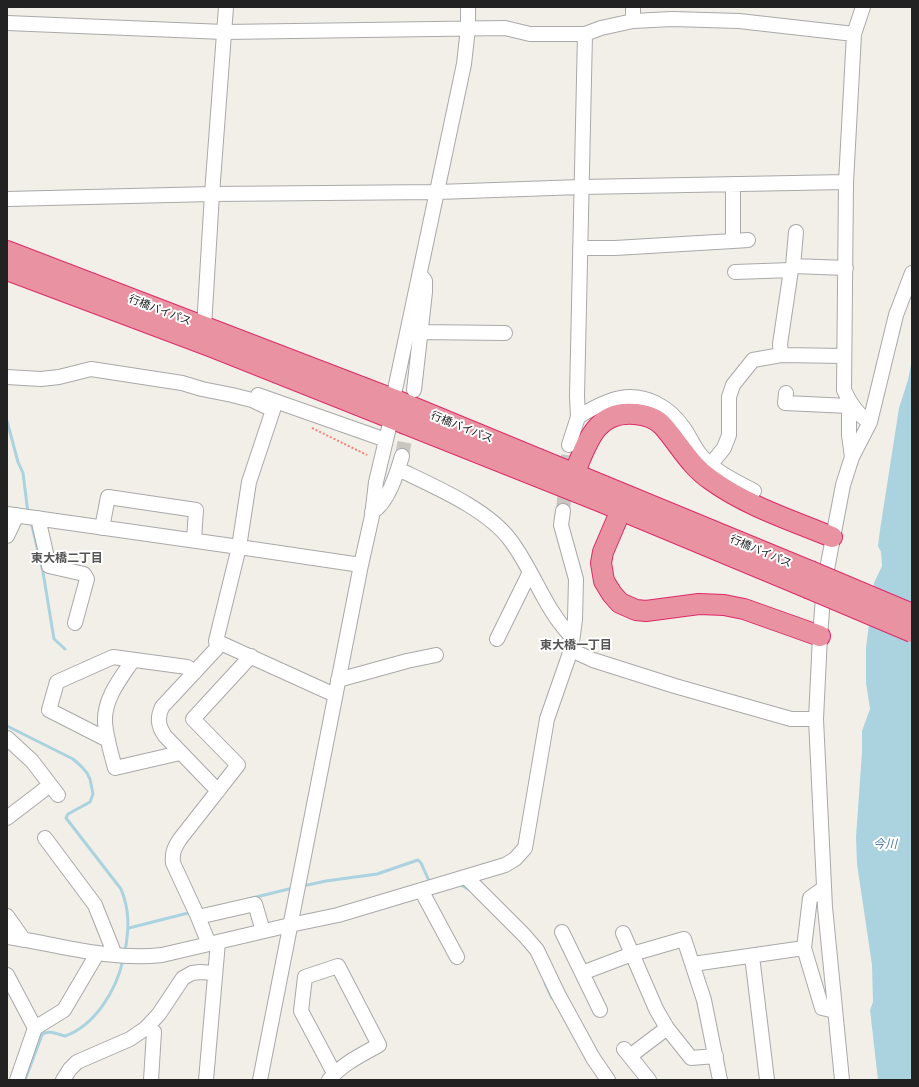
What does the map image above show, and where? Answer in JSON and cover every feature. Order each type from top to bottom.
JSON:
[{"type":"highway","name":"行橋バイパス","points":[[7,251],[204,328],[393,399],[574,474],[809,580],[912,632]]},
{"type":"highway","name":"行橋バイパス","points":[[7,270],[212,347],[621,510],[809,580],[912,614]]},
{"type":"highway","points":[[574,474],[590,437],[596,428],[617,414],[641,414],[652,418],[661,424],[697,469],[731,494],[832,537]]},
{"type":"highway","points":[[621,510],[603,552],[601,563],[604,581],[620,603],[636,610],[646,611],[698,604],[724,605],[744,609],[820,636]]},
{"type":"street","points":[[204,328],[226,7]]},
{"type":"street","points":[[260,1080],[372,512],[376,482],[391,419],[393,399],[464,64],[468,28],[468,7]]},
{"type":"street","points":[[633,22],[634,7]]},
{"type":"street","points":[[852,457],[849,435],[849,404],[844,390],[846,182],[854,34],[864,7]]},
{"type":"street","points":[[7,23],[224,32],[506,28],[530,34],[585,34],[601,28],[633,22],[672,19],[739,21],[854,34]]},
{"type":"street","points":[[569,445],[578,417],[577,396],[585,34]]},
{"type":"street","points":[[7,199],[212,194],[438,192],[581,187],[846,182]]},
{"type":"street","points":[[733,184],[734,241]]},
{"type":"street","points":[[781,355],[780,344],[796,232]]},
{"type":"street","points":[[580,248],[616,248],[748,240]]},
{"type":"street","points":[[735,272],[792,268],[846,268]]},
{"type":"street","points":[[414,390],[425,292],[425,281],[420,272]]},
{"type":"street","points":[[842,1080],[824,888],[816,719],[824,585],[843,485],[852,457],[870,422],[896,315],[912,273]]},
{"type":"street","points":[[420,332],[505,333]]},
{"type":"street","points":[[711,464],[724,448],[729,435],[729,397],[733,385],[754,360],[781,355],[844,356]]},
{"type":"street","points":[[7,377],[41,379],[59,377],[91,369],[182,383],[252,400],[273,410],[249,482],[239,547],[216,642],[217,648],[162,707],[159,715],[158,723],[161,730],[180,753],[218,791]]},
{"type":"street","points":[[786,393],[785,403],[849,404],[863,418],[870,422]]},
{"type":"street","points":[[252,400],[254,394],[386,440]]},
{"type":"street","points":[[578,417],[600,404],[620,397],[640,397],[658,404],[672,414],[683,427],[700,454],[717,470],[754,491]]},
{"type":"street","points":[[372,512],[379,508],[396,477],[402,456]]},
{"type":"street","points":[[398,469],[457,498],[495,524],[510,540],[530,572],[546,602],[564,628],[572,644],[593,660],[675,686],[791,719],[816,719]]},
{"type":"street","points":[[102,528],[108,497],[196,510],[194,540]]},
{"type":"street","points":[[7,937],[97,954],[142,957],[162,955],[262,931],[338,916],[505,865],[515,859],[525,848],[547,719],[572,644],[575,619],[576,579],[561,525],[562,511]]},
{"type":"street","points":[[7,536],[12,515],[194,540],[361,566]]},
{"type":"street","points":[[38,518],[49,566],[84,574],[87,579],[75,623]]},
{"type":"street","points":[[497,639],[530,572]]},
{"type":"street","points":[[216,642],[251,656],[335,695]]},
{"type":"street","points":[[338,680],[407,661],[436,655]]},
{"type":"street","points":[[206,1080],[216,973],[214,943],[198,917],[173,863],[172,855],[174,848],[238,765],[193,719],[251,656]]},
{"type":"street","points":[[108,740],[49,710],[57,682],[114,657],[187,666],[195,672]]},
{"type":"street","points":[[133,660],[116,686],[106,709],[105,721],[115,768],[180,753]]},
{"type":"street","points":[[7,738],[32,761],[54,790],[7,818]]},
{"type":"street","points":[[45,838],[95,905],[115,955]]},
{"type":"street","points":[[466,877],[537,950],[558,994],[593,1058],[608,1080]]},
{"type":"street","points":[[824,888],[810,898],[804,948],[822,1008],[835,1011]]},
{"type":"street","points":[[422,890],[457,957]]},
{"type":"street","points":[[198,917],[255,904],[262,931]]},
{"type":"street","points":[[7,916],[24,940]]},
{"type":"street","points":[[562,932],[600,1010]]},
{"type":"street","points":[[623,934],[656,1009],[668,1028],[691,1058],[716,1056]]},
{"type":"street","points":[[582,973],[632,954],[684,939],[704,1000],[720,1080]]},
{"type":"street","points":[[693,964],[804,948]]},
{"type":"street","points":[[17,1080],[36,1028],[64,1010],[97,954]]},
{"type":"street","points":[[752,956],[767,1080]]},
{"type":"street","points":[[338,966],[379,1045],[345,1064],[331,1077],[300,1011],[305,977],[338,966]]},
{"type":"street","points":[[63,1080],[70,1069],[77,1062],[130,1039],[146,1028],[159,1014],[183,978],[192,973],[216,973]]},
{"type":"street","points":[[7,975],[36,1028]]},
{"type":"street","points":[[146,1028],[154,1032],[151,1080]]},
{"type":"street","points":[[649,1080],[627,1052],[668,1028]]},
{"type":"path","points":[[307,425],[367,455]]},
{"type":"water","name":"今川","points":[[912,360],[912,1080],[878,1080],[870,1010],[873,1002],[872,965],[857,864],[856,837],[862,731],[870,709],[866,683],[866,648],[874,583],[882,566],[881,552],[878,546],[899,408],[908,380]]},
{"type":"waterway","points":[[7,421],[18,462],[23,473],[28,513]]},
{"type":"waterway","points":[[31,522],[43,572],[54,639],[65,649]]},
{"type":"waterway","points":[[7,726],[73,759],[87,773],[90,779],[93,794],[90,802],[68,814],[66,818],[121,889],[126,905],[128,920],[125,951]]},
{"type":"waterway","points":[[303,886],[326,881],[377,874],[418,860],[421,863],[430,883]]},
{"type":"waterway","points":[[459,884],[470,890]]},
{"type":"waterway","points":[[252,898],[293,888]]},
{"type":"waterway","points":[[129,928],[192,912]]},
{"type":"waterway","points":[[25,1080],[42,1035],[50,1032],[65,1036],[86,1024],[103,1006],[120,972],[123,960]]},
{"type":"waterway","points":[[545,983],[552,998]]},
{"type":"tunnel","points":[[402,456],[409,417]]},
{"type":"tunnel","points":[[563,511],[569,445]]},
{"type":"district","name":"東大橋二丁目","points":[[67,558]]},
{"type":"district","name":"東大橋一丁目","points":[[576,645]]}]
